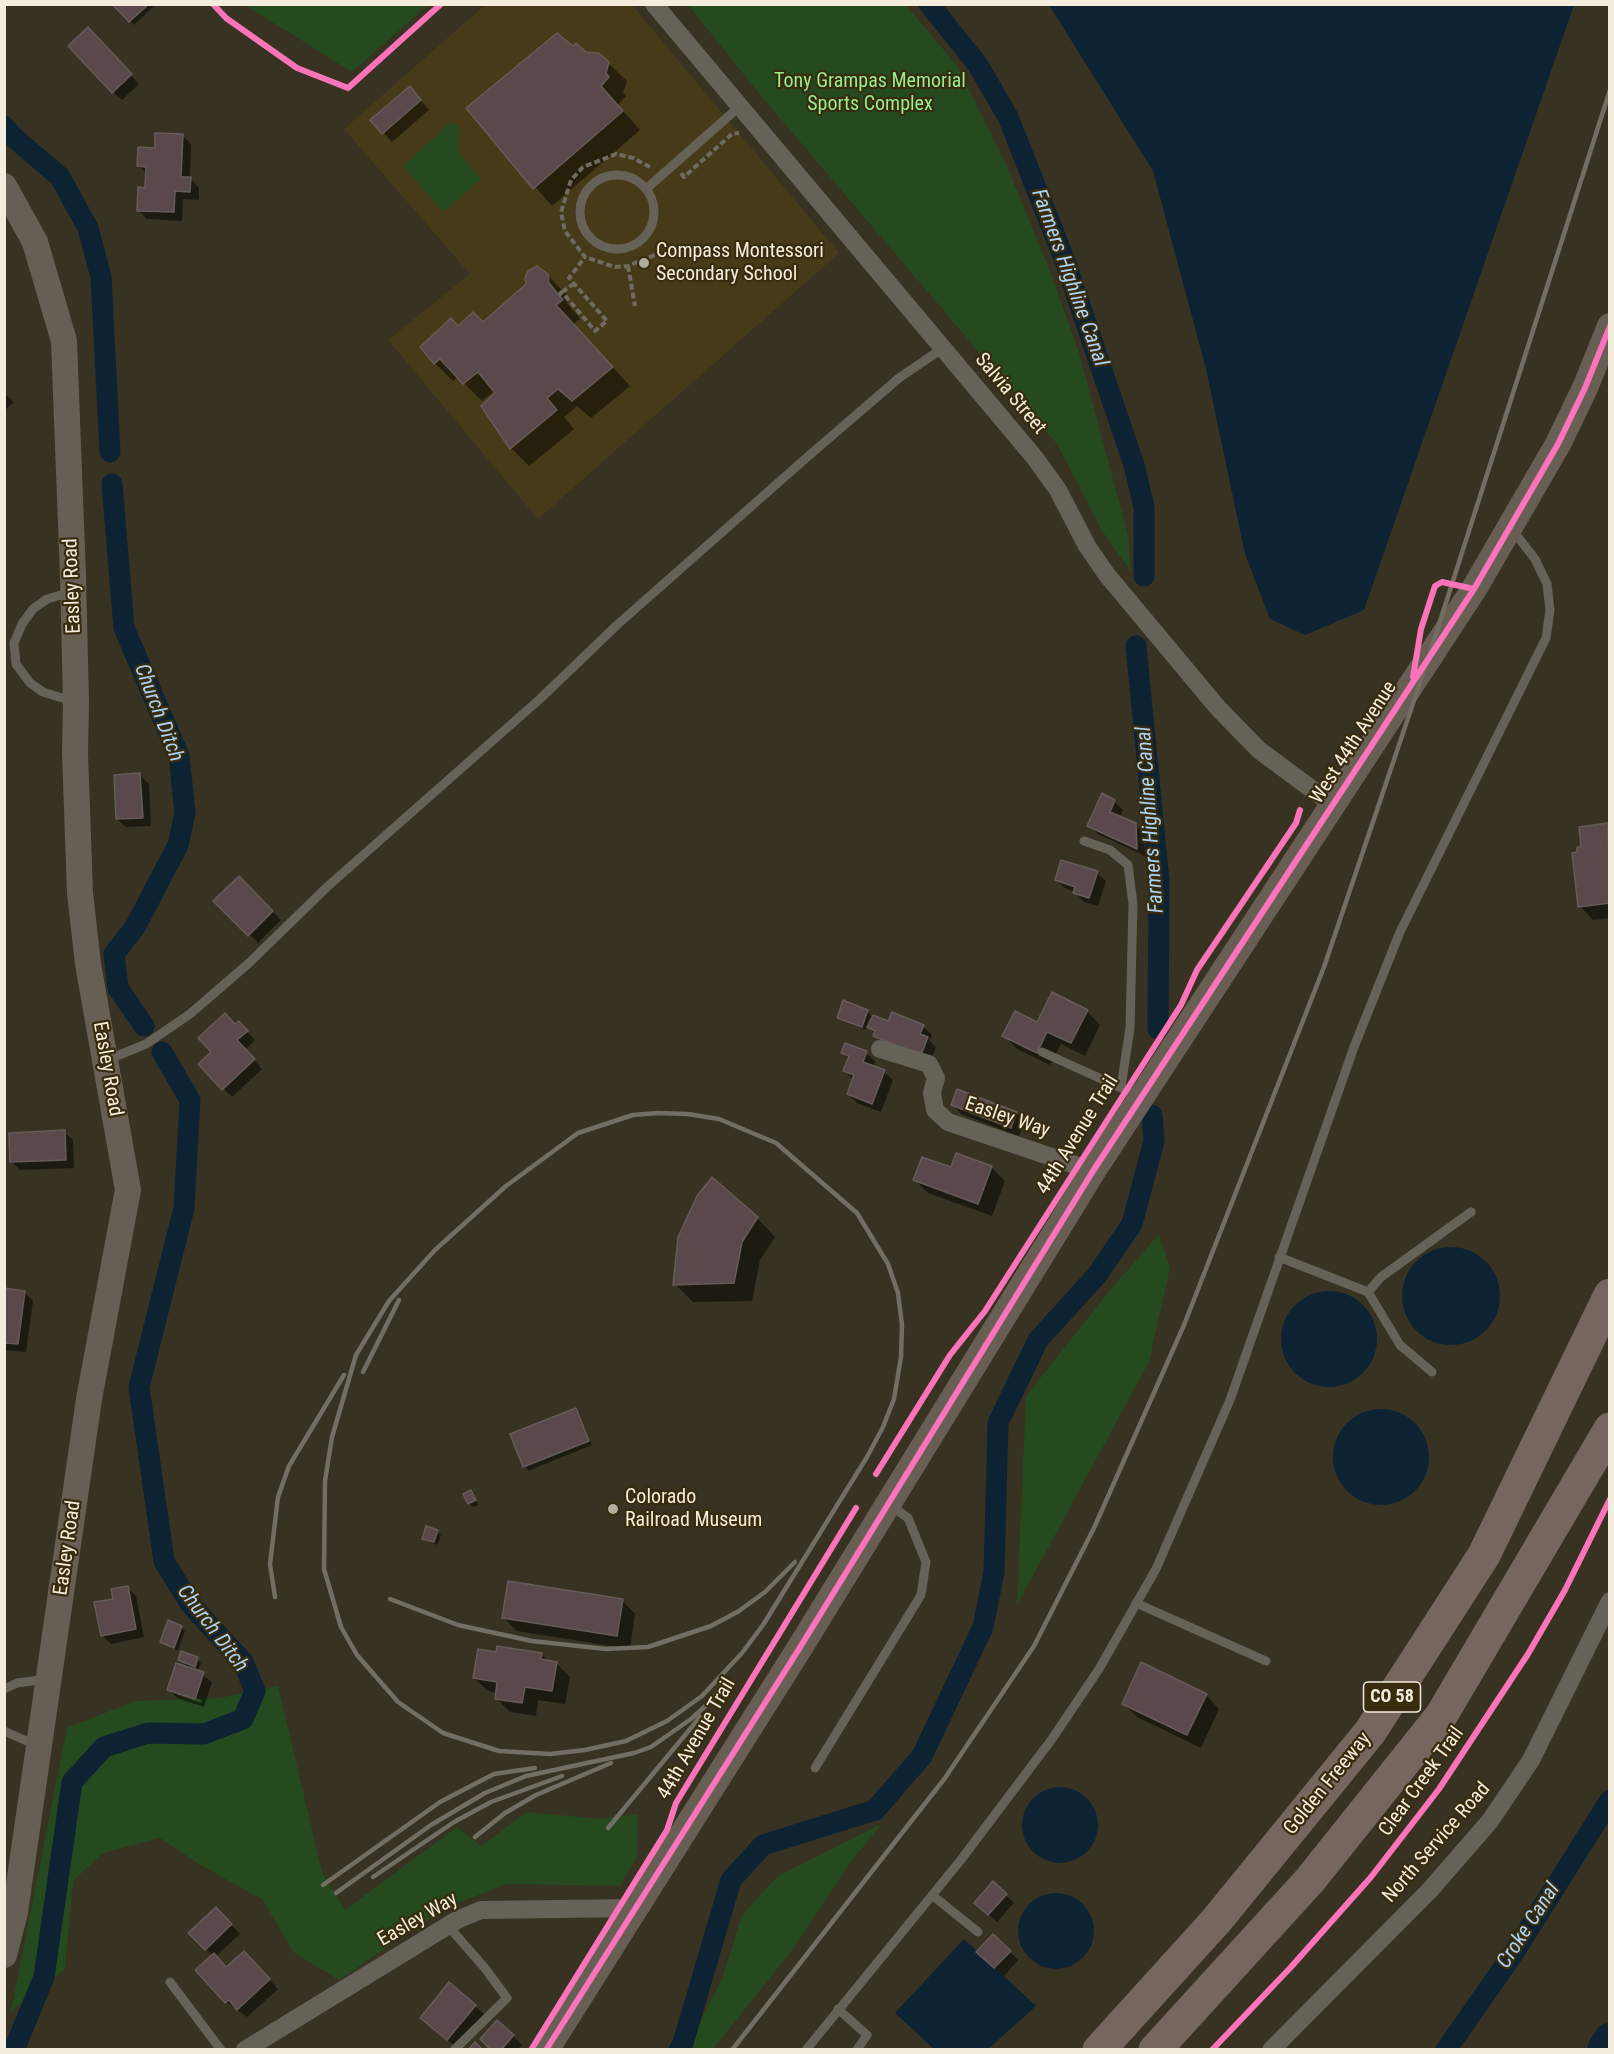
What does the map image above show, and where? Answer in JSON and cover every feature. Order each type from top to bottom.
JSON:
[{"type":"highway","name":"Golden Freeway","points":[[1100,2049],[1216,1921],[1370,1732],[1484,1555],[1610,1295]]},
{"type":"highway","name":"CO 58","points":[[1155,2049],[1310,1880],[1441,1716],[1610,1429]]},
{"type":"street","name":"Salvia Street","points":[[654,4],[1046,472],[1107,575],[1218,708],[1259,750],[1333,805]]},
{"type":"street","name":"Easley Road","points":[[4,186],[35,242],[64,342],[80,893],[88,964],[128,1190],[89,1400],[39,1747],[4,1955]]},
{"type":"street","name":"West 44th Avenue","points":[[546,2049],[1094,1171],[1136,1093],[1181,1040],[1465,603],[1511,528],[1558,444],[1585,388],[1610,326]]},
{"type":"street","name":"Easley Way","points":[[880,1049],[928,1064],[936,1078],[932,1093],[936,1110],[948,1122],[1094,1171]]},
{"type":"street","name":"North Service Road","points":[[1270,2049],[1430,1890],[1490,1821],[1531,1760],[1610,1601]]},
{"type":"street","name":"Easley Way","points":[[245,2049],[448,1926],[481,1910],[636,1908]]},
{"type":"lane","points":[[646,189],[739,107]]},
{"type":"lane","points":[[619,175],[638,181],[646,189],[654,212],[652,225],[641,240],[629,248],[611,249],[589,238],[581,223],[579,209],[584,194],[594,182],[606,176],[619,175]]},
{"type":"lane","points":[[105,1061],[146,1044],[190,1014],[249,963],[327,888],[542,698],[617,625],[899,378],[943,348]]},
{"type":"lane","points":[[806,2049],[932,1894],[1052,1740],[1099,1669],[1156,1569],[1222,1420],[1354,1047],[1400,932],[1546,638],[1550,610],[1547,584],[1535,559],[1511,528]]},
{"type":"lane","points":[[73,591],[47,599],[33,609],[9,643],[16,664],[30,683],[43,693],[76,702]]},
{"type":"lane","points":[[1042,1052],[1136,1093],[1130,1028],[1133,904],[1128,865],[1110,850],[1084,840]]},
{"type":"lane","points":[[1368,1292],[1381,1277],[1471,1212]]},
{"type":"lane","points":[[1279,1257],[1368,1292],[1400,1345],[1432,1372]]},
{"type":"lane","points":[[815,1768],[921,1595],[926,1562],[920,1543],[908,1518],[888,1504]]},
{"type":"lane","points":[[1136,1603],[1266,1661]]},
{"type":"lane","points":[[4,1689],[17,1683],[49,1678]]},
{"type":"lane","points":[[4,1731],[39,1747]]},
{"type":"lane","points":[[932,1894],[978,1932]]},
{"type":"lane","points":[[448,1926],[484,1967],[507,1998],[454,2049]]},
{"type":"lane","points":[[170,1982],[221,2049]]},
{"type":"lane","points":[[838,2009],[867,2035],[857,2049]]},
{"type":"path","points":[[575,283],[560,294],[595,332],[607,321],[575,283],[569,278],[585,257]]},
{"type":"path","points":[[628,266],[635,306]]},
{"type":"shaded area","name":"Compass Montessori Secondary School","points":[[485,5],[632,5],[839,253],[538,519],[388,340],[470,274],[344,129]]},
{"type":"green space","points":[[245,5],[428,5],[352,72]]},
{"type":"green space","name":"Tony Grampas Memorial Sports Complex","points":[[688,5],[906,5],[958,67],[1006,164],[1050,271],[1079,353],[1128,535],[1131,572],[1101,529],[1057,444],[762,97]]},
{"type":"green space","points":[[450,123],[456,124],[460,130],[457,151],[481,179],[443,212],[403,166]]},
{"type":"green space","points":[[1159,1234],[1170,1268],[1149,1362],[1017,1605],[1026,1396],[1111,1289]]},
{"type":"green space","points":[[278,1686],[322,1872],[345,1910],[457,1827],[481,1846],[527,1812],[600,1819],[638,1814],[637,1857],[620,1886],[507,1884],[445,1908],[339,1980],[293,1952],[263,1900],[199,1864],[160,1838],[103,1853],[73,1881],[65,1969],[11,2011],[67,1728],[135,1701],[220,1698]]},
{"type":"green space","points":[[883,1823],[852,1860],[793,1949],[713,2049],[686,2049],[722,1979],[742,1915],[778,1876]]},
{"type":"water","points":[[1049,5],[1574,5],[1364,610],[1305,635],[1270,619],[1245,554],[1206,369],[1153,171]]},
{"type":"water","points":[[1451,1247],[1461,1248],[1478,1255],[1492,1269],[1499,1286],[1499,1306],[1492,1323],[1478,1337],[1461,1344],[1451,1345],[1441,1344],[1424,1337],[1410,1323],[1403,1306],[1402,1296],[1403,1286],[1410,1269],[1424,1255],[1441,1248]]},
{"type":"water","points":[[1329,1291],[1347,1295],[1363,1305],[1373,1321],[1377,1339],[1373,1357],[1363,1373],[1347,1383],[1329,1387],[1311,1383],[1295,1373],[1285,1357],[1281,1339],[1285,1321],[1295,1305],[1311,1295]]},
{"type":"water","points":[[1381,1409],[1399,1413],[1415,1423],[1425,1439],[1429,1457],[1425,1475],[1415,1491],[1399,1501],[1381,1505],[1363,1501],[1347,1491],[1337,1475],[1333,1457],[1337,1439],[1347,1423],[1363,1413]]},
{"type":"water","points":[[1060,1787],[1074,1790],[1087,1798],[1095,1811],[1098,1825],[1095,1839],[1087,1852],[1074,1860],[1060,1863],[1046,1860],[1033,1852],[1025,1839],[1022,1825],[1025,1811],[1033,1798],[1046,1790]]},
{"type":"water","points":[[1056,1893],[1070,1896],[1083,1904],[1091,1917],[1094,1931],[1091,1945],[1083,1958],[1070,1966],[1056,1969],[1042,1966],[1029,1958],[1021,1945],[1018,1931],[1021,1917],[1029,1904],[1042,1896]]},
{"type":"water","points":[[964,1939],[1036,2006],[987,2050],[934,2049],[895,2013]]},
{"type":"building","points":[[112,4],[149,4],[129,22]]},
{"type":"building","points":[[88,27],[132,74],[112,93],[68,46]]},
{"type":"building","points":[[557,33],[573,46],[576,43],[586,52],[599,53],[609,62],[606,73],[609,77],[601,86],[623,111],[533,189],[466,108]]},
{"type":"building","points":[[410,86],[421,100],[382,134],[370,120]]},
{"type":"building","points":[[155,133],[183,134],[181,177],[191,177],[190,192],[175,191],[174,212],[137,211],[138,187],[145,188],[146,167],[137,166],[138,147],[155,148]]},
{"type":"building","points":[[537,266],[548,274],[549,283],[563,300],[556,305],[613,367],[572,401],[558,389],[547,398],[557,410],[510,449],[481,406],[495,393],[478,372],[463,384],[440,359],[434,364],[420,347],[451,318],[458,326],[473,312],[483,322],[526,284],[525,278],[528,271]]},
{"type":"building","points":[[140,773],[143,818],[116,819],[114,775]]},
{"type":"building","points":[[1102,793],[1115,800],[1110,812],[1136,823],[1137,849],[1087,826]]},
{"type":"building","points":[[1608,823],[1610,903],[1578,907],[1572,853],[1577,852],[1577,847],[1581,847],[1579,827]]},
{"type":"building","points":[[1061,860],[1098,871],[1089,898],[1073,893],[1075,887],[1055,880]]},
{"type":"building","points":[[239,876],[273,911],[248,936],[213,901]]},
{"type":"building","points":[[1052,992],[1088,1010],[1071,1043],[1047,1032],[1037,1053],[1002,1036],[1015,1011],[1037,1022]]},
{"type":"building","points":[[843,1000],[868,1010],[862,1027],[837,1018]]},
{"type":"building","points":[[892,1012],[924,1025],[920,1034],[928,1037],[921,1055],[873,1036],[875,1031],[867,1027],[873,1015],[888,1021]]},
{"type":"building","points":[[225,1013],[235,1024],[239,1021],[248,1031],[237,1040],[255,1059],[222,1090],[198,1064],[211,1052],[198,1038]]},
{"type":"building","points":[[845,1043],[867,1051],[863,1062],[885,1070],[872,1104],[847,1094],[854,1075],[843,1071],[849,1056],[841,1053]]},
{"type":"building","points":[[957,1089],[1017,1112],[1011,1128],[951,1105]]},
{"type":"building","points":[[65,1130],[66,1160],[10,1162],[9,1133]]},
{"type":"building","points":[[956,1153],[992,1166],[978,1204],[913,1180],[922,1157],[951,1167]]},
{"type":"building","points":[[712,1177],[758,1217],[742,1242],[734,1283],[673,1285],[678,1237],[697,1196]]},
{"type":"building","points":[[4,1288],[25,1291],[18,1344],[4,1343]]},
{"type":"building","points":[[576,1408],[589,1441],[523,1467],[510,1434]]},
{"type":"building","points":[[471,1490],[476,1500],[468,1504],[463,1494]]},
{"type":"building","points":[[426,1526],[438,1530],[434,1542],[422,1539]]},
{"type":"building","points":[[508,1581],[623,1599],[617,1636],[502,1618]]},
{"type":"building","points":[[128,1586],[136,1629],[101,1636],[94,1602],[113,1599],[111,1589]]},
{"type":"building","points":[[168,1620],[182,1626],[174,1648],[160,1642]]},
{"type":"building","points":[[497,1646],[542,1653],[541,1659],[557,1662],[552,1691],[525,1687],[522,1703],[495,1699],[497,1682],[473,1678],[478,1649],[496,1652]]},
{"type":"building","points":[[181,1651],[198,1657],[195,1667],[178,1660]]},
{"type":"building","points":[[1141,1662],[1207,1694],[1187,1735],[1122,1704]]},
{"type":"building","points":[[176,1663],[204,1672],[195,1699],[167,1690]]},
{"type":"building","points":[[993,1881],[1007,1894],[988,1915],[974,1903]]},
{"type":"building","points":[[216,1907],[232,1924],[205,1950],[188,1933]]},
{"type":"building","points":[[993,1934],[1011,1951],[994,1968],[976,1952]]},
{"type":"building","points":[[244,1951],[270,1979],[237,2010],[229,2000],[225,2003],[195,1970],[214,1953],[226,1967]]},
{"type":"building","points":[[449,1982],[476,2005],[447,2040],[420,2018]]},
{"type":"building","points":[[497,2020],[514,2035],[501,2050],[491,2050],[480,2039]]},
{"type":"building","points":[[475,2042],[483,2050],[468,2050]]},
{"type":"waterway","name":"Farmers Highline Canal","points":[[929,4],[978,65],[1008,117],[1065,261],[1134,465],[1144,507],[1144,576]]},
{"type":"waterway","name":"Church Ditch","points":[[4,126],[11,135],[60,177],[88,228],[101,277],[110,452]]},
{"type":"waterway","name":"Church Ditch","points":[[112,484],[124,628],[179,756],[185,813],[178,845],[135,927],[114,954],[118,988],[144,1026]]},
{"type":"waterway","name":"Farmers Highline Canal","points":[[1136,646],[1159,882],[1158,1029]]},
{"type":"waterway","name":"Church Ditch","points":[[14,2050],[44,1977],[72,1782],[104,1747],[148,1733],[204,1734],[243,1719],[255,1691],[243,1662],[191,1605],[164,1561],[139,1387],[184,1208],[190,1100],[162,1052]]},
{"type":"waterway","name":"Farmers Highline Canal","points":[[679,2050],[731,1880],[763,1845],[875,1810],[922,1756],[983,1627],[994,1572],[998,1423],[1038,1340],[1097,1275],[1132,1224],[1154,1141],[1152,1115]]},
{"type":"waterway","name":"Croke Canal","points":[[1446,2050],[1513,1954],[1610,1800]]},
{"type":"waterway","points":[[1604,2050],[1610,2040]]},
{"type":"railway","points":[[732,2050],[945,1778],[1034,1646],[1094,1528],[1184,1325],[1324,967],[1428,659],[1610,90]]},
{"type":"railway","points":[[658,1113],[688,1114],[719,1119],[776,1143],[857,1213],[888,1264],[898,1293],[902,1325],[901,1357],[894,1399],[883,1427],[867,1457],[763,1625],[742,1653],[702,1696],[667,1721],[626,1741],[585,1750],[550,1754],[499,1751],[443,1733],[398,1702],[357,1655],[341,1627],[324,1569],[325,1481],[332,1437],[356,1355],[389,1301],[435,1250],[506,1186],[578,1133],[633,1115],[658,1113]]},
{"type":"railway","points":[[363,1372],[399,1300]]},
{"type":"railway","points":[[275,1597],[270,1564],[278,1497],[289,1466],[344,1375]]},
{"type":"railway","points":[[390,1599],[458,1625],[532,1641],[606,1649],[648,1647],[711,1626],[739,1611],[765,1592],[795,1562]]},
{"type":"railway","points":[[336,1893],[431,1825],[485,1793],[526,1776],[634,1753],[651,1747],[691,1719],[711,1701],[725,1682]]},
{"type":"railway","points":[[608,1828],[700,1717]]},
{"type":"railway","points":[[475,1837],[505,1813],[536,1795],[611,1763]]},
{"type":"railway","points":[[323,1885],[440,1802],[494,1774],[535,1768]]},
{"type":"railway","points":[[373,1877],[454,1822],[491,1802],[562,1776]]},
{"type":"cycle path","points":[[213,4],[226,18],[297,68],[348,88],[441,4]]},
{"type":"cycle path","points":[[546,2050],[799,1649],[1093,1171],[1474,589],[1558,444],[1585,388],[1610,326]]},
{"type":"cycle path","points":[[1413,677],[1421,629],[1435,586],[1442,582],[1474,589]]},
{"type":"cycle path","name":"44th Avenue Trail","points":[[876,1474],[950,1355],[985,1311],[1181,1005],[1197,970],[1296,823],[1300,810]]},
{"type":"cycle path","name":"Clear Creek Trail","points":[[1212,2050],[1291,1967],[1371,1877],[1439,1789],[1528,1654],[1565,1590],[1610,1499]]},
{"type":"cycle path","name":"44th Avenue Trail","points":[[531,2050],[667,1830],[676,1803],[856,1508]]},
{"type":"place","name":"Compass Montessori Secondary School","points":[[644,263]]},
{"type":"place","name":"Colorado Railroad Museum","points":[[613,1509]]}]
